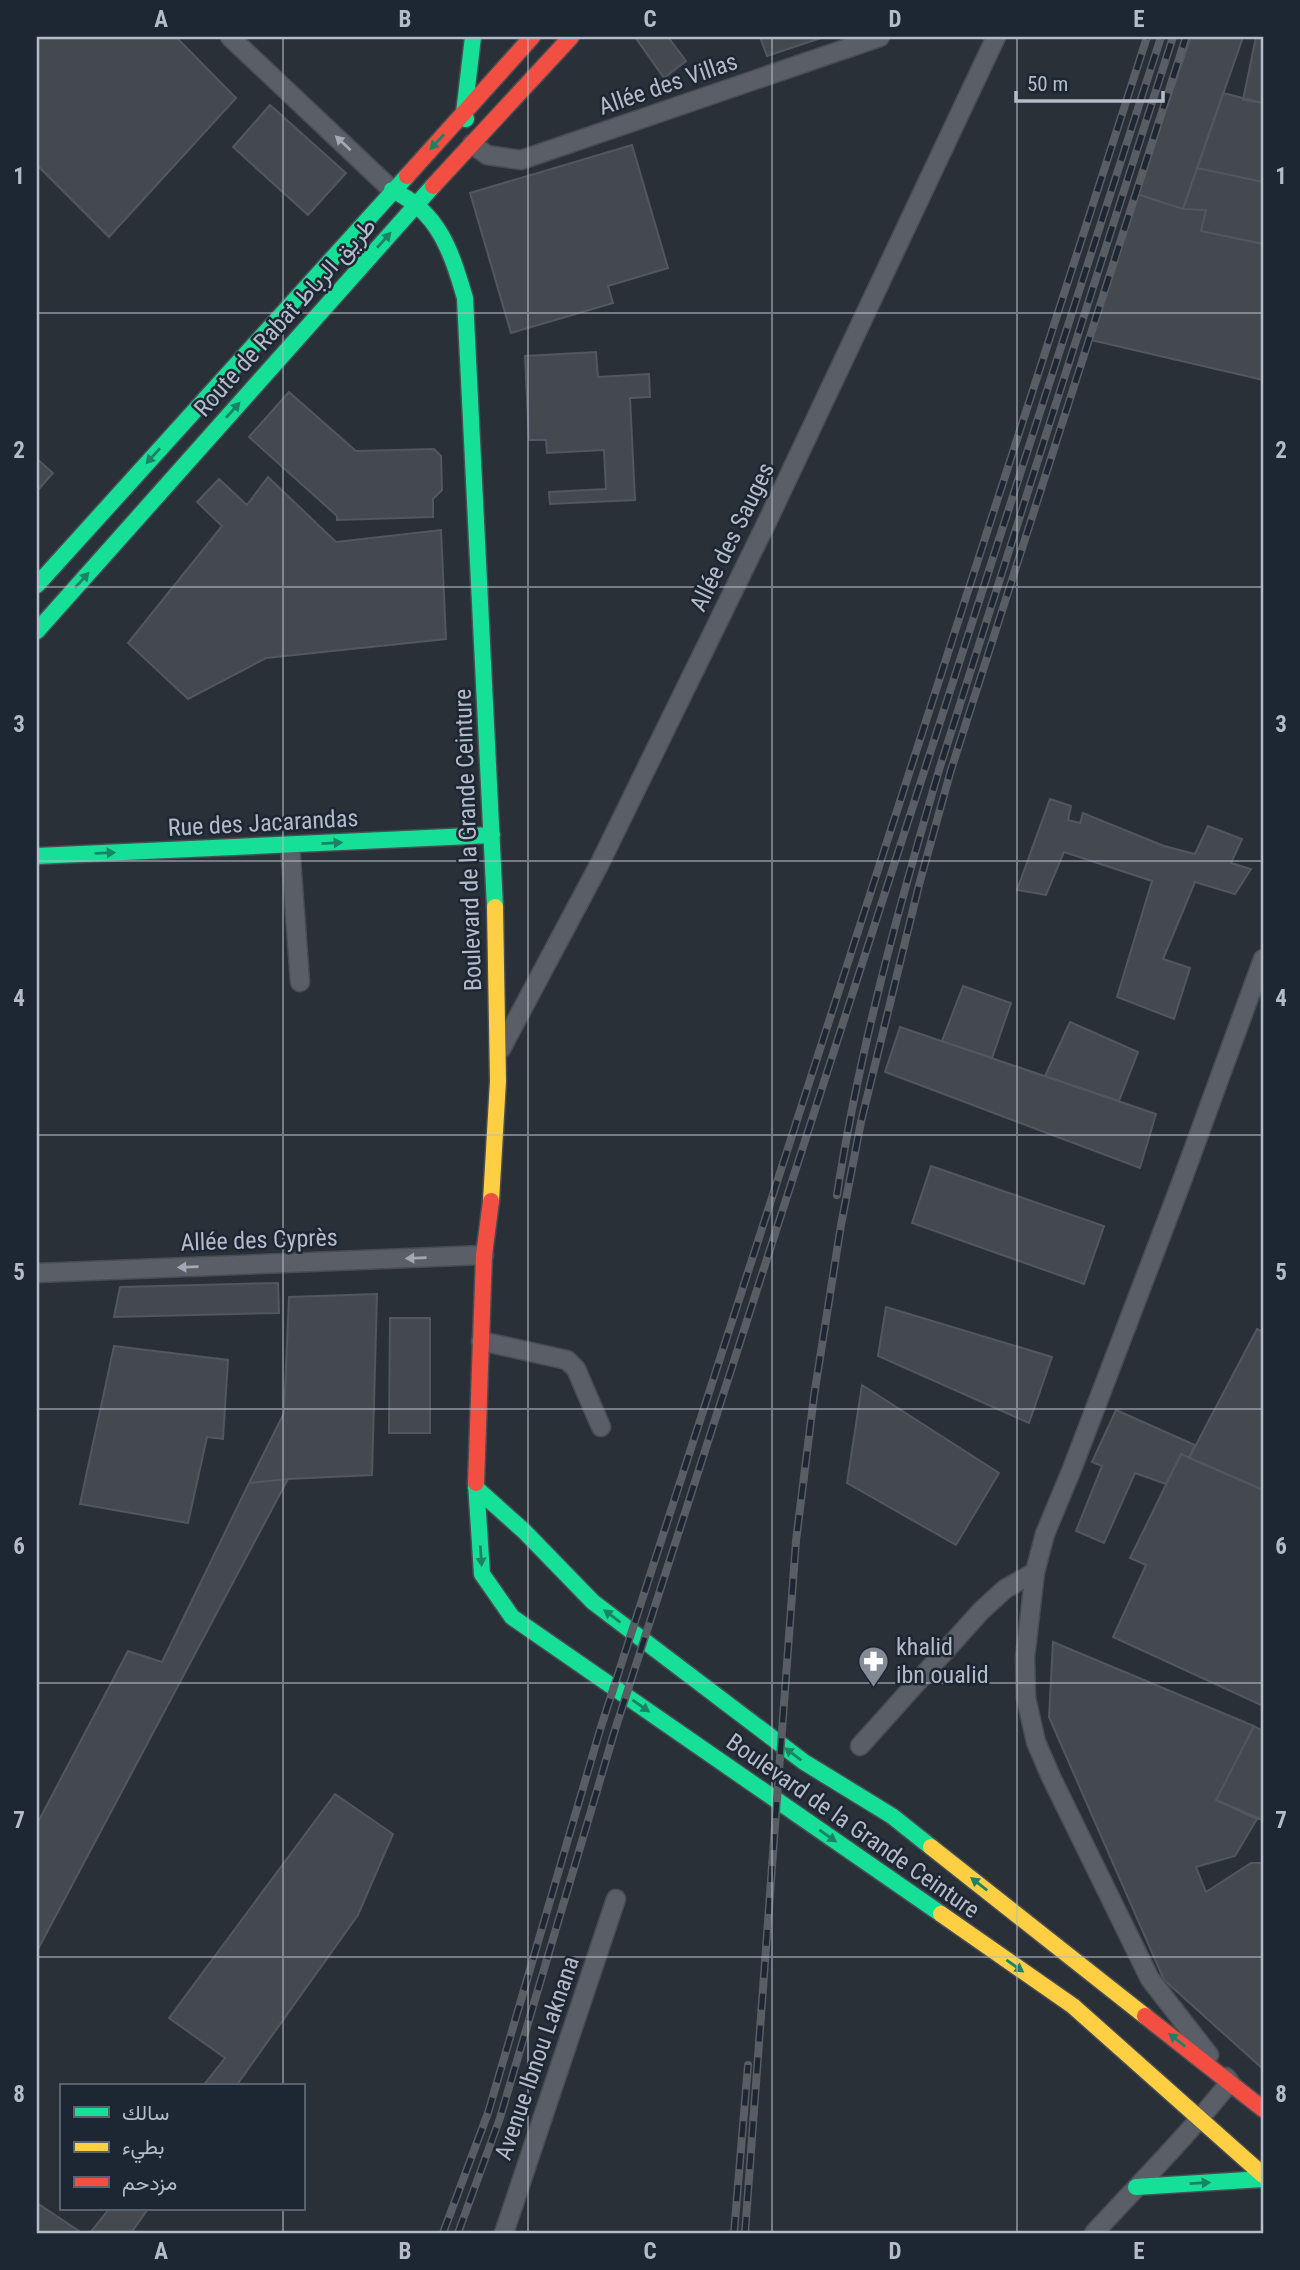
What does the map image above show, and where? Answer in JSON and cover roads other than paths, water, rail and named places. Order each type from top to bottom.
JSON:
[{"type":"main road","points":[[472,144],[464,113],[473,37]]},
{"type":"main road","name":"Route de Rabat طريق الرباط","points":[[37,585],[532,37]]},
{"type":"main road","name":"Route de Rabat طريق الرباط","points":[[37,631],[416,204],[571,37]]},
{"type":"main road","points":[[392,190],[416,204]]},
{"type":"main road","name":"Boulevard de la Grande Ceinture","points":[[416,204],[453,256],[465,298],[492,835],[499,1053],[489,1218],[484,1255],[476,1488],[482,1574],[512,1617],[1073,2006],[1263,2177]]},
{"type":"main road","name":"Rue des Jacarandas","points":[[37,856],[492,835]]},
{"type":"main road","name":"Boulevard de la Grande Ceinture","points":[[476,1488],[524,1531],[593,1602],[804,1762],[892,1816],[1263,2109]]},
{"type":"main road","points":[[1136,2188],[1263,2177]]},
{"type":"street","points":[[230,37],[392,190]]},
{"type":"street","name":"Allée des Villas","points":[[472,144],[487,155],[521,160],[880,37]]},
{"type":"street","name":"Allée des Sauges","points":[[499,1053],[599,865],[659,743],[808,437],[996,37]]},
{"type":"street","points":[[290,845],[300,982]]},
{"type":"street","points":[[1094,2233],[1201,2119],[1230,2082],[1150,1979],[1036,1742],[1026,1698],[1025,1657],[1035,1572],[1045,1534],[1180,1186],[1263,959]]},
{"type":"street","name":"Allée des Cyprès","points":[[37,1273],[484,1255]]},
{"type":"street","points":[[481,1341],[567,1360],[576,1369],[601,1427]]},
{"type":"street","points":[[860,1746],[981,1611],[1004,1589],[1035,1572]]},
{"type":"street","name":"Avenue Ibnou Laknana","points":[[504,2233],[616,1899]]},
{"type":"railway","points":[[443,2233],[488,2113],[600,1730],[1147,37]]},
{"type":"railway","points":[[458,2233],[500,2118],[614,1733],[1161,37]]},
{"type":"railway","points":[[837,1195],[868,1034],[939,770],[1173,37]]},
{"type":"railway","points":[[745,2233],[796,1541],[814,1396],[841,1225],[861,1122],[919,885],[951,770],[1186,37]]},
{"type":"railway","points":[[734,2233],[748,2065]]},
{"type":"place","name":"khalid ibn oualid","points":[[873,1688]]}]
